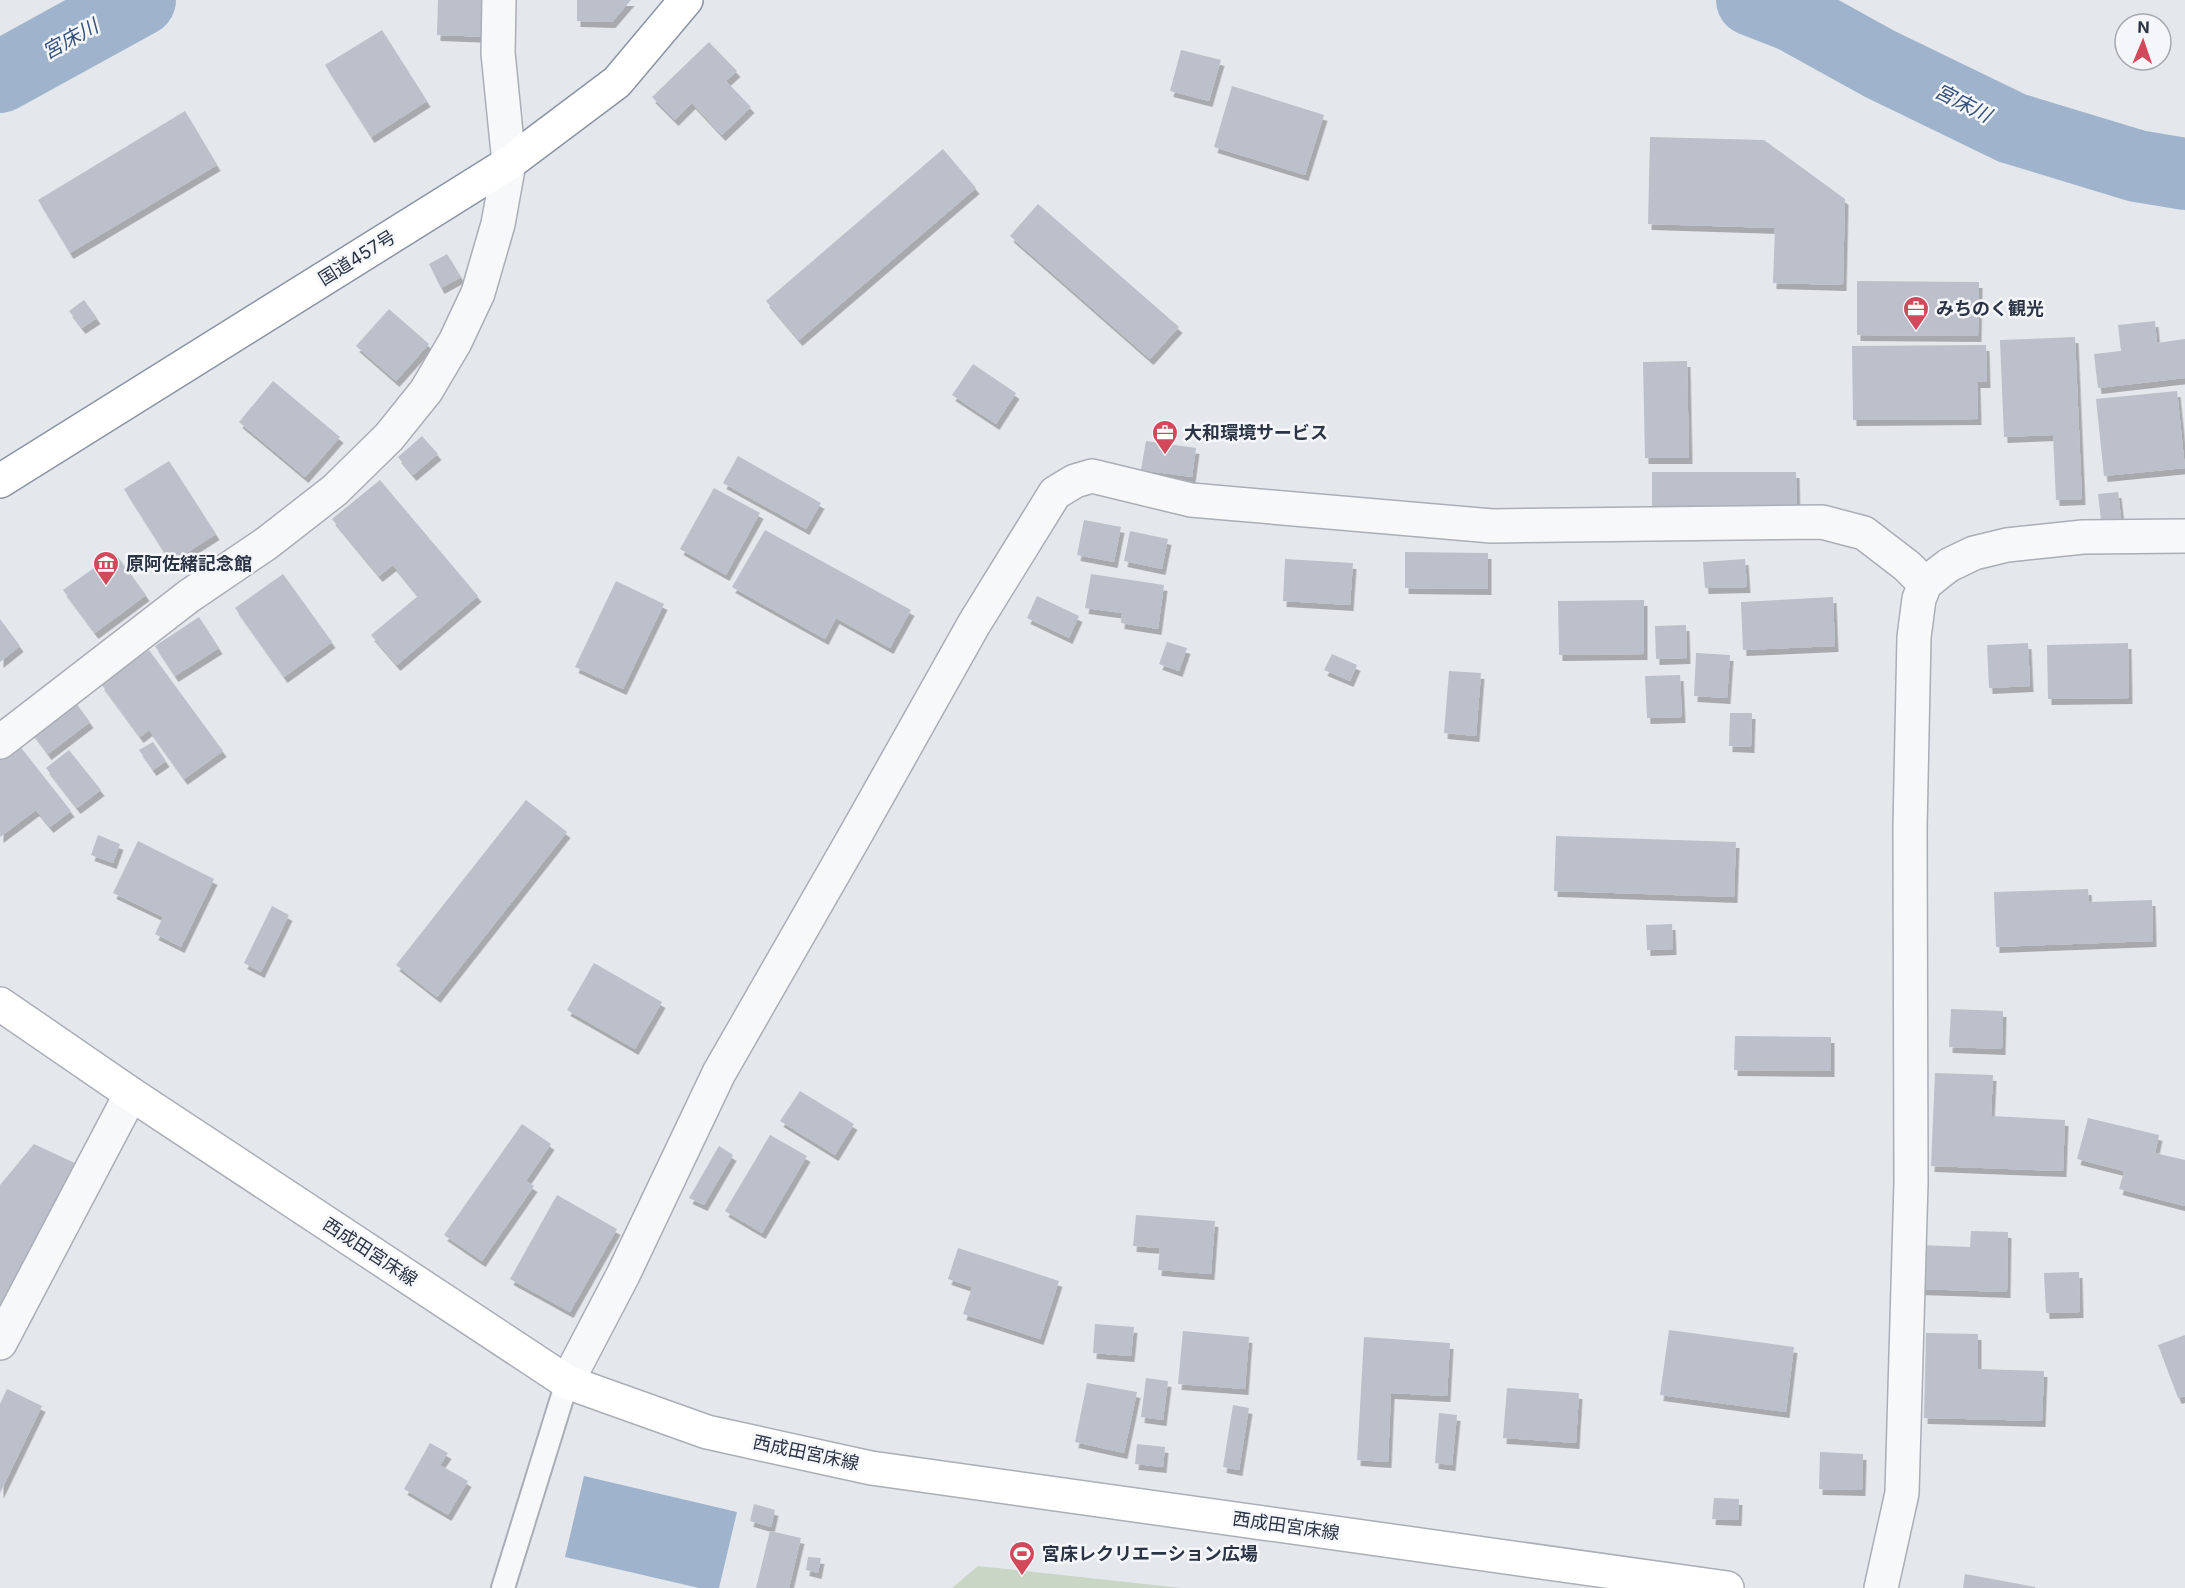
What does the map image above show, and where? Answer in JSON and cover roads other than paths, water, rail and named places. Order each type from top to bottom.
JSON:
[{"type":"main road","name":"国道457号","points":[[0,481],[509,164],[617,82],[686,0]]},
{"type":"main road","name":"西成田宮床線","points":[[0,1004],[130,1094],[567,1382],[707,1432],[871,1468],[1727,1588]]},
{"type":"street","points":[[0,742],[189,596],[267,543],[326,497],[389,437],[426,391],[455,342],[478,292],[498,224],[509,164],[498,53],[499,0]]},
{"type":"street","points":[[567,1382],[623,1275],[719,1072],[974,624],[1055,493],[1075,481],[1092,476],[1191,500],[1492,526],[1822,522],[1864,532],[1900,559],[1925,584]]},
{"type":"street","points":[[1881,1588],[1902,1493],[1906,1280],[1911,1184],[1910,828],[1914,637],[1919,598],[1925,584],[1949,565],[1974,553],[2007,545],[2083,537],[2185,536]]},
{"type":"street","points":[[0,1343],[130,1094]]},
{"type":"lane","points":[[503,1588],[567,1382]]},
{"type":"water","points":[[584,1476],[737,1512],[719,1588],[699,1588],[565,1557]]},
{"type":"waterway","name":"宮床川","points":[[0,77],[140,0]]},
{"type":"waterway","name":"宮床川","points":[[1752,0],[1793,16],[1880,64],[2012,128],[2137,166],[2185,174]]},
{"type":"place","name":"みちのく観光","points":[[1916,332]]},
{"type":"place","name":"大和環境サービス","points":[[1165,456]]},
{"type":"place","name":"原阿佐緒記念館","points":[[106,587]]},
{"type":"place","name":"宮床レクリエーション広場","points":[[1022,1577]]}]
